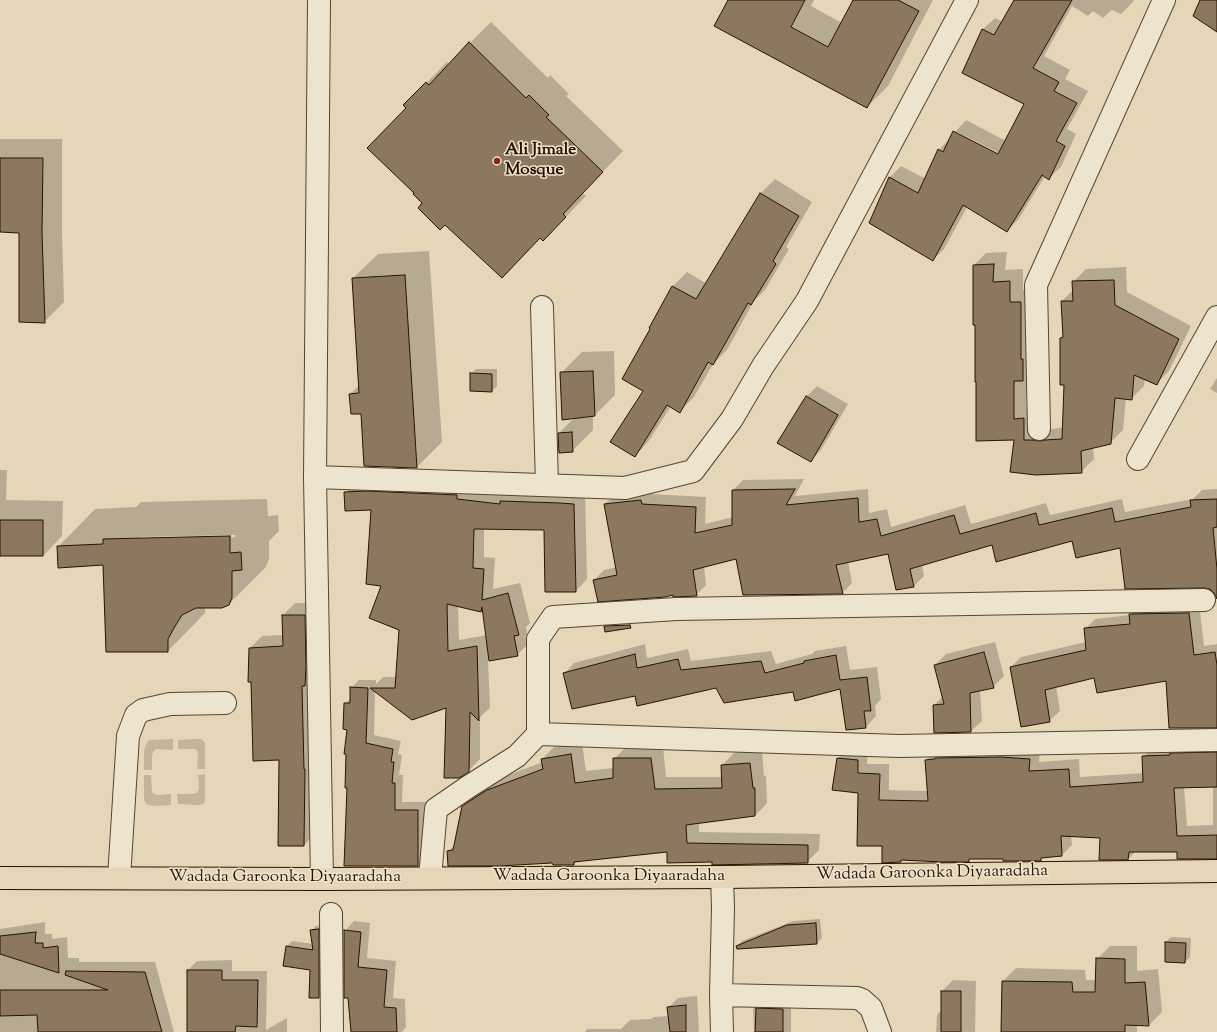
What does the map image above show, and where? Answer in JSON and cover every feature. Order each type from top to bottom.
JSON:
[{"type":"main road","name":"Wadada Garoonka Diyaaradaha","points":[[0,878],[322,879],[722,877],[1217,871]]},
{"type":"street","points":[[319,0],[315,477],[322,879]]},
{"type":"street","points":[[315,477],[625,488],[693,471],[732,419],[763,366],[807,301],[968,0]]},
{"type":"street","points":[[1039,429],[1036,285],[1164,0]]},
{"type":"street","points":[[542,307],[547,485]]},
{"type":"street","points":[[1138,459],[1216,322]]},
{"type":"street","points":[[430,878],[436,809],[517,756],[538,734],[538,639],[553,617],[676,609],[1204,600]]},
{"type":"street","points":[[119,878],[128,736],[136,715],[143,710],[170,704],[225,703]]},
{"type":"street","points":[[538,734],[898,746],[1217,740]]},
{"type":"street","points":[[722,877],[724,908],[722,1032]]},
{"type":"street","points":[[331,914],[332,1032]]},
{"type":"street","points":[[722,995],[857,998],[862,1000],[871,1008],[880,1032]]},
{"type":"shaded area","points":[[173,739],[173,750],[156,749],[152,756],[152,770],[144,770],[144,751],[149,740]]},
{"type":"shaded area","points":[[202,739],[205,743],[205,769],[197,769],[198,752],[195,749],[178,749],[178,740]]},
{"type":"shaded area","points":[[205,774],[205,802],[199,805],[178,804],[177,794],[197,793],[199,788],[198,775]]},
{"type":"shaded area","points":[[144,775],[151,775],[152,792],[154,794],[171,794],[171,805],[152,806],[146,804],[144,799]]},
{"type":"building","points":[[728,0],[805,0],[791,27],[828,47],[853,0],[898,0],[919,11],[867,108],[714,26]]},
{"type":"building","points":[[1014,0],[1072,0],[1033,68],[1059,82],[1054,91],[1077,103],[1056,141],[1065,146],[1049,180],[1042,175],[1007,232],[963,205],[933,261],[869,223],[889,177],[918,193],[938,149],[943,152],[953,131],[998,154],[1024,104],[962,73],[982,29],[994,35]]},
{"type":"building","points":[[1200,0],[1217,0],[1217,32],[1193,16]]},
{"type":"building","name":"Ali Jimale Mosque","points":[[469,42],[526,98],[529,95],[549,115],[546,117],[603,172],[563,214],[566,217],[543,241],[540,238],[502,278],[445,225],[440,230],[418,208],[422,203],[413,194],[414,193],[367,148],[406,108],[403,105],[426,82],[429,85]]},
{"type":"building","points":[[0,158],[43,158],[42,233],[45,323],[19,322],[19,233],[0,232]]},
{"type":"building","points":[[760,193],[799,216],[773,261],[776,264],[751,305],[748,303],[713,365],[708,362],[680,413],[667,405],[635,457],[610,442],[643,391],[622,379],[672,286],[696,299]]},
{"type":"building","points":[[994,264],[993,282],[1010,281],[1010,302],[1021,302],[1021,359],[1023,359],[1023,381],[1014,381],[1014,419],[1024,418],[1024,440],[1040,441],[1062,439],[1064,385],[1060,385],[1060,338],[1063,337],[1061,301],[1073,301],[1072,281],[1114,280],[1115,305],[1179,339],[1157,385],[1134,375],[1132,400],[1115,398],[1111,444],[1081,451],[1082,473],[1036,475],[1010,472],[1014,440],[976,441],[973,265]]},
{"type":"building","points":[[405,275],[417,468],[364,466],[361,414],[351,414],[349,394],[359,393],[352,278]]},
{"type":"building","points":[[593,371],[595,416],[562,420],[560,372]]},
{"type":"building","points":[[470,373],[492,374],[492,392],[470,391]]},
{"type":"building","points":[[806,396],[838,415],[811,462],[777,443]]},
{"type":"building","points":[[572,432],[573,452],[559,453],[558,433]]},
{"type":"building","points":[[795,489],[786,505],[858,498],[859,522],[877,519],[881,536],[954,515],[960,534],[1036,513],[1039,525],[1112,508],[1115,522],[1191,507],[1190,500],[1217,499],[1217,527],[1213,528],[1217,569],[1217,599],[1210,589],[1204,588],[1125,589],[1120,548],[1076,558],[1072,541],[996,562],[992,545],[910,569],[914,587],[896,590],[888,554],[836,565],[843,594],[743,595],[736,559],[693,570],[697,596],[673,597],[673,595],[665,597],[598,602],[593,580],[617,575],[604,504],[641,500],[642,504],[696,507],[695,533],[732,525],[732,490]]},
{"type":"building","points":[[366,491],[457,495],[457,499],[500,504],[500,501],[574,504],[576,592],[545,592],[544,530],[474,529],[473,568],[484,569],[482,600],[508,593],[519,635],[514,636],[518,656],[489,661],[482,607],[481,612],[447,604],[448,651],[477,646],[479,721],[470,712],[469,772],[459,778],[444,778],[446,708],[412,720],[370,688],[395,688],[399,630],[369,618],[381,586],[366,584],[371,510],[345,511],[344,492]]},
{"type":"building","points":[[0,520],[43,520],[43,556],[0,556]]},
{"type":"building","points":[[230,536],[230,553],[241,552],[242,570],[232,571],[232,598],[229,605],[222,608],[196,608],[182,615],[168,639],[168,652],[106,652],[103,565],[58,568],[57,546],[103,544],[103,539]]},
{"type":"building","points":[[1189,613],[1194,655],[1215,652],[1217,665],[1217,728],[1169,728],[1166,681],[1097,693],[1094,678],[1045,690],[1050,722],[1021,727],[1010,667],[1086,650],[1084,628],[1130,624],[1129,614]]},
{"type":"building","points":[[282,615],[305,615],[306,666],[305,686],[302,686],[305,769],[304,846],[278,846],[279,760],[253,761],[251,682],[248,682],[249,648],[283,646]]},
{"type":"building","points":[[630,625],[631,628],[605,632],[604,626]]},
{"type":"building","points":[[984,652],[994,688],[970,693],[971,732],[934,733],[933,705],[944,704],[934,665]]},
{"type":"building","points":[[635,654],[637,668],[678,659],[681,670],[761,661],[765,673],[804,663],[804,661],[836,655],[840,680],[867,677],[871,711],[864,711],[866,728],[846,730],[840,689],[795,701],[793,692],[724,703],[716,688],[637,706],[635,696],[572,709],[563,673]]},
{"type":"building","points":[[350,687],[368,688],[366,743],[393,749],[391,762],[394,762],[392,783],[395,783],[395,810],[418,810],[418,866],[344,866],[347,788],[345,788],[346,754],[344,754],[347,730],[343,729],[344,703],[350,703]]},
{"type":"building","points":[[1217,752],[1217,787],[1174,788],[1177,836],[1217,835],[1217,859],[1177,859],[1177,852],[1129,852],[1128,860],[1099,860],[1100,838],[1061,836],[1062,856],[1041,858],[1041,861],[969,859],[969,862],[901,860],[901,862],[882,863],[882,846],[857,846],[858,793],[832,790],[837,758],[858,760],[858,773],[880,774],[879,800],[928,801],[925,760],[935,758],[1001,757],[1030,759],[1029,771],[1069,769],[1070,787],[1143,782],[1142,756],[1170,755],[1170,753]]},
{"type":"building","points":[[571,754],[575,783],[613,778],[613,758],[651,758],[655,789],[722,788],[721,765],[750,763],[753,788],[755,788],[755,816],[686,825],[687,843],[808,845],[808,863],[712,865],[712,862],[667,863],[667,852],[574,862],[574,865],[553,865],[552,863],[499,866],[448,866],[447,851],[453,850],[462,806],[487,790],[543,769],[541,759]]},
{"type":"building","points":[[816,923],[817,944],[737,949],[736,946],[787,925]]},
{"type":"building","points":[[319,929],[319,998],[309,998],[310,970],[283,966],[286,946],[313,950],[310,930]]},
{"type":"building","points":[[344,930],[361,932],[358,967],[387,970],[384,1007],[396,1008],[397,1032],[351,1032],[348,998],[344,998]]},
{"type":"building","points":[[36,932],[35,943],[43,943],[43,948],[58,946],[59,973],[0,954],[0,936]]},
{"type":"building","points":[[1165,942],[1186,943],[1185,963],[1165,962]]},
{"type":"building","points":[[1096,958],[1125,959],[1125,983],[1145,982],[1149,1026],[1125,1025],[1125,1032],[1001,1032],[1002,981],[1072,982],[1073,992],[1095,992]]},
{"type":"building","points":[[187,970],[222,970],[222,980],[258,980],[257,1027],[236,1026],[235,1032],[187,1032]]},
{"type":"building","points":[[66,971],[145,972],[162,1032],[38,1032],[37,1015],[0,1016],[0,990],[108,990],[65,975]]},
{"type":"building","points":[[941,991],[961,991],[961,1032],[941,1032]]},
{"type":"building","points":[[686,1005],[686,1032],[670,1032],[667,1007]]},
{"type":"building","points":[[756,1008],[783,1009],[783,1032],[755,1032]]},
{"type":"place","name":"Ali Jimale Mosque","points":[[497,161]]}]
